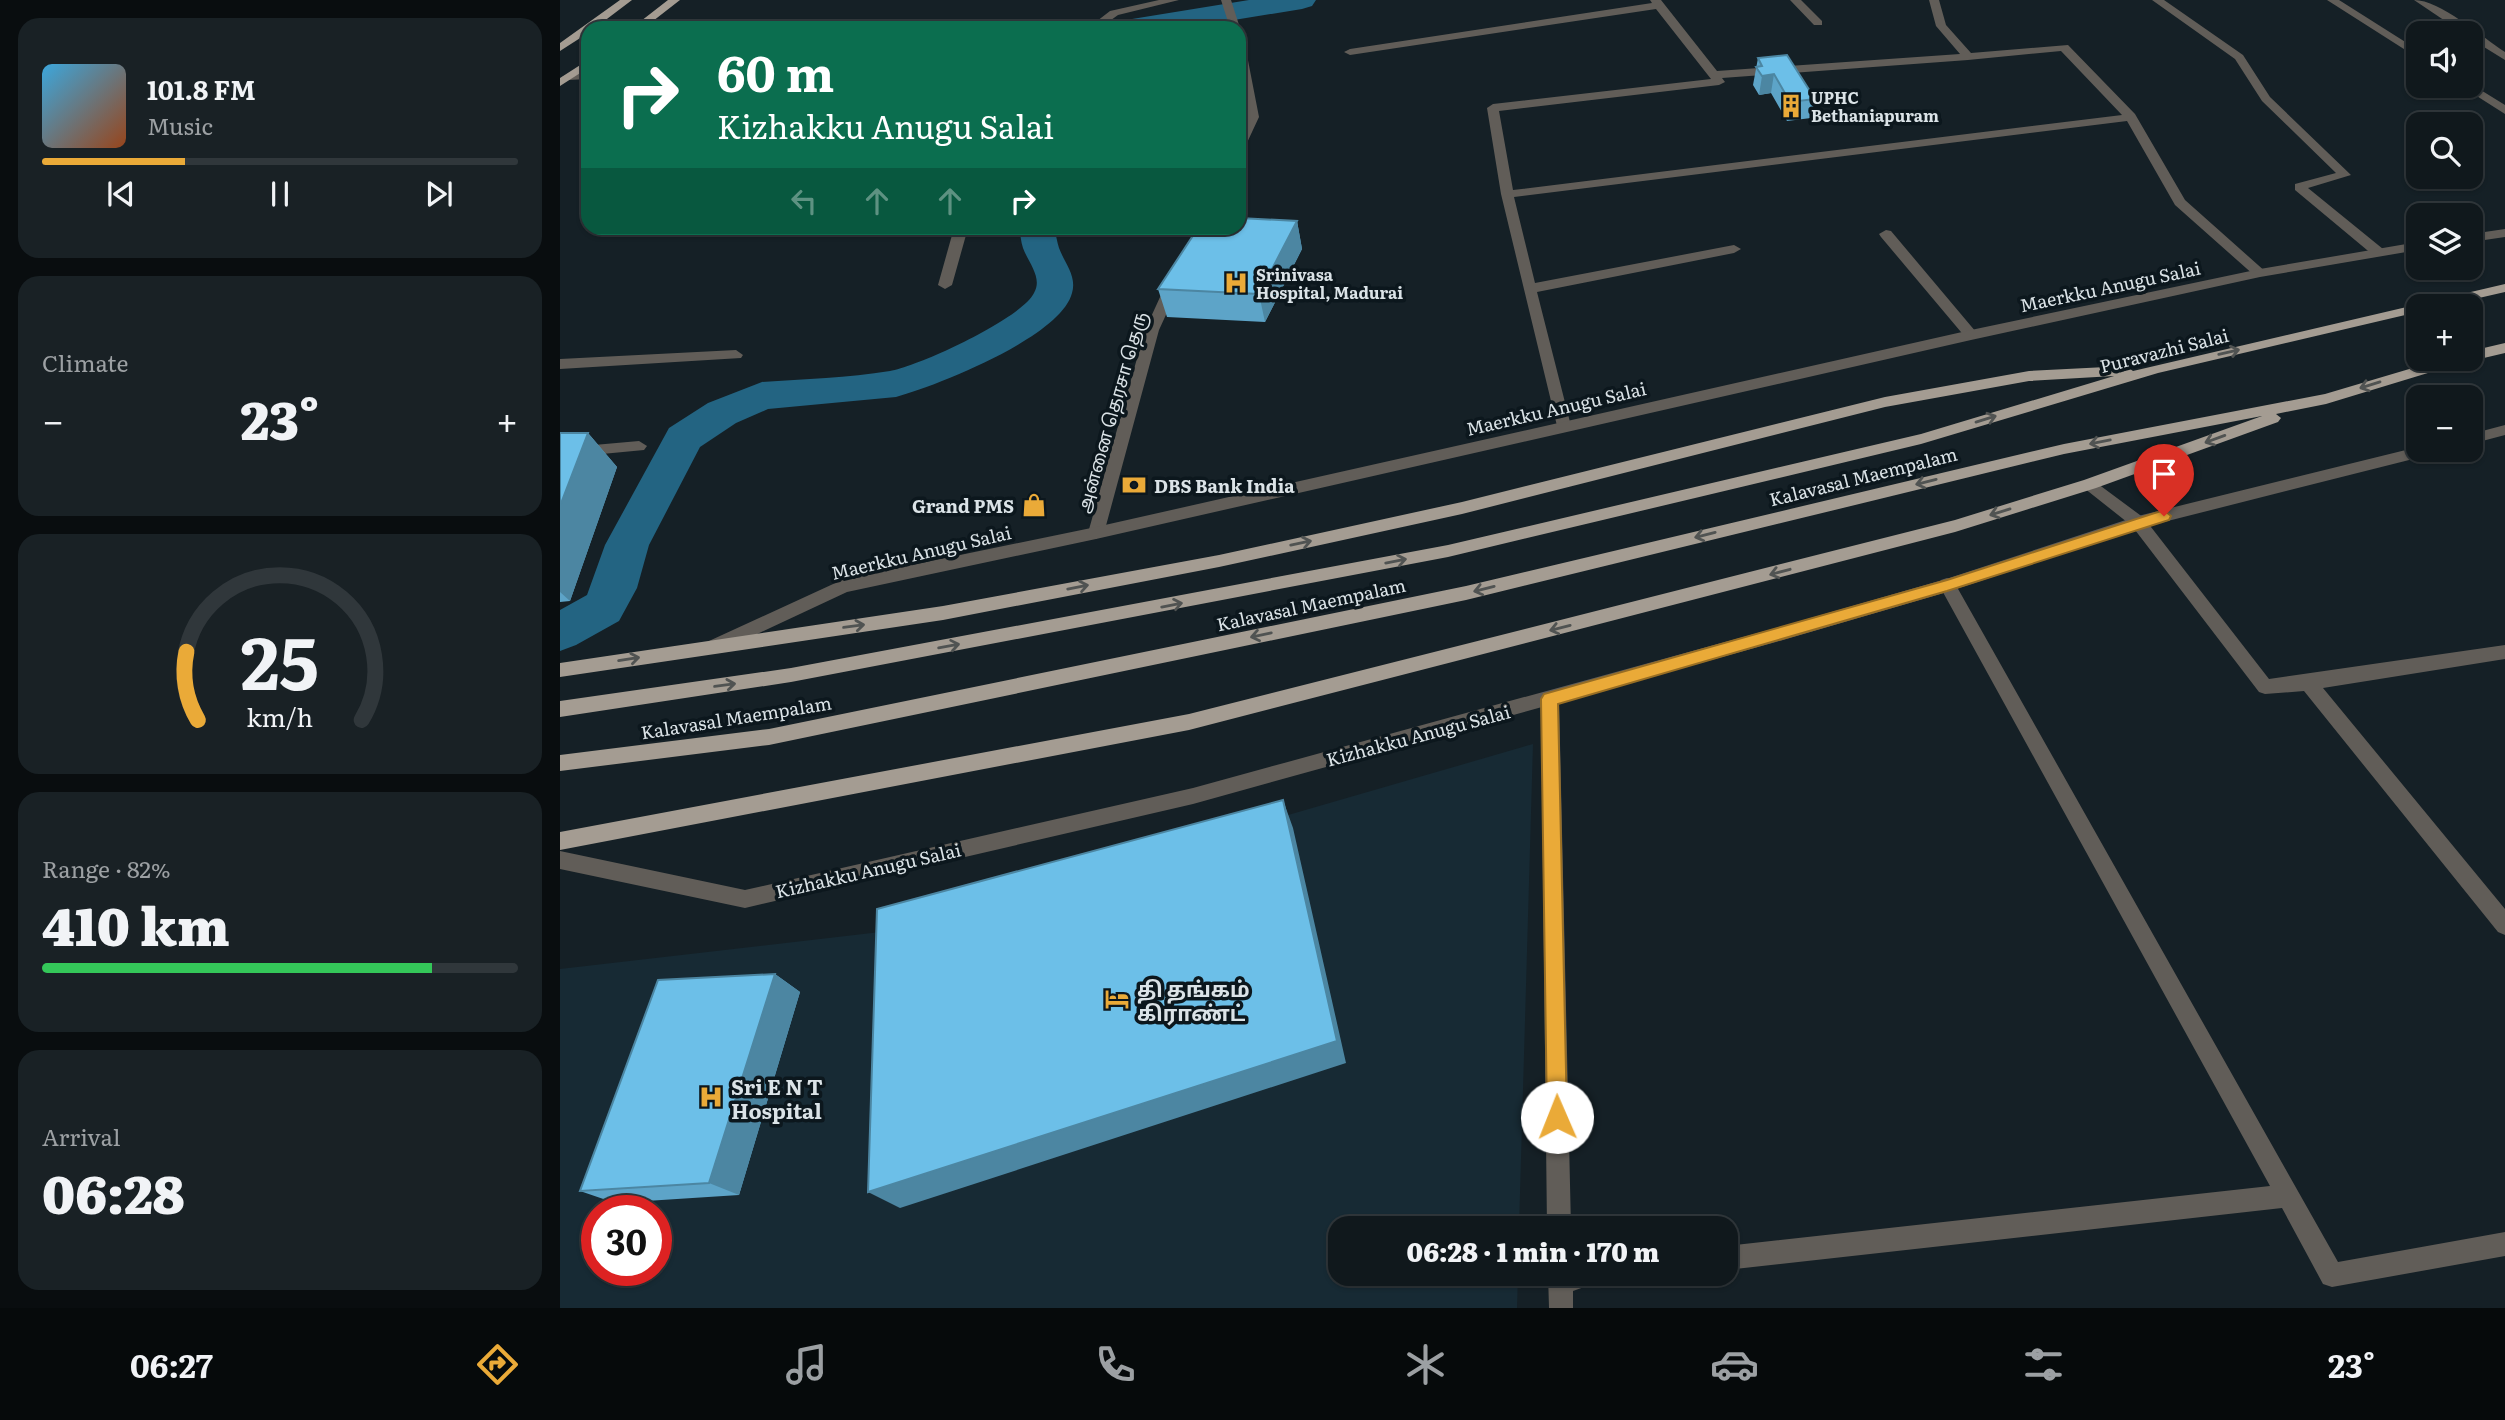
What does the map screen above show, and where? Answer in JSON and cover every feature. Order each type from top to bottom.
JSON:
[{"type":"main road","points":[[598,21],[627,0]]},
{"type":"main road","points":[[646,21],[675,0]]},
{"type":"main road","points":[[560,48],[581,33]]},
{"type":"main road","points":[[564,80],[581,68]]},
{"type":"main road","points":[[2479,294],[2505,288]]},
{"type":"main road","name":"Puravazhi Salai","points":[[1921,439],[2155,369],[2406,311]]},
{"type":"main road","points":[[2483,353],[2505,348]]},
{"type":"main road","points":[[561,670],[943,613],[1219,561],[1462,508],[1885,402],[2029,376],[2155,369]]},
{"type":"main road","points":[[560,841],[1189,722],[1955,526],[2090,484],[2326,399],[2419,371]]},
{"type":"main road","name":"Kalavasal Maempalam","points":[[560,763],[769,737],[1439,598],[2064,449],[2326,399]]},
{"type":"main road","name":"Kalavasal Maempalam","points":[[560,709],[791,675],[1448,551],[1921,439]]},
{"type":"street","points":[[1103,21],[1114,13],[1174,0]]},
{"type":"street","points":[[1795,0],[1818,23]]},
{"type":"street","points":[[1934,0],[1941,26],[1968,57]]},
{"type":"street","points":[[2157,0],[2239,57],[2266,99],[2345,175],[2299,187],[2378,252]]},
{"type":"street","points":[[2333,0],[2406,47]]},
{"type":"street","points":[[2419,0],[2450,21]]},
{"type":"street","points":[[1350,52],[1657,2],[1719,82],[1493,108],[1507,194],[1563,426]]},
{"type":"street","points":[[1226,3],[1232,21]]},
{"type":"street","points":[[2483,43],[2505,57]]},
{"type":"street","points":[[1715,75],[1968,57],[2064,47],[2131,117],[2180,202],[2260,273]]},
{"type":"street","points":[[1246,80],[1253,117],[1246,132]]},
{"type":"street","points":[[2483,96],[2505,110]]},
{"type":"street","points":[[1507,194],[2131,117]]},
{"type":"street","points":[[2483,236],[2505,233]]},
{"type":"street","points":[[1886,234],[1971,335]]},
{"type":"street","points":[[945,285],[959,235]]},
{"type":"street","name":"Maerkku Anugu Salai","points":[[714,646],[844,586],[1096,533],[1971,335],[2260,273],[2406,248]]},
{"type":"street","points":[[1529,289],[1734,249]]},
{"type":"street","name":"அன்னை தெரசா தெரு","points":[[1096,533],[1152,330],[1179,273]]},
{"type":"street","points":[[560,364],[736,355]]},
{"type":"street","points":[[2483,436],[2505,430]]},
{"type":"street","points":[[560,453],[639,446]]},
{"type":"street","name":"Kizhakku Anugu Salai","points":[[560,860],[745,899],[1193,796],[1550,699],[1947,586],[2138,522],[2406,456]]},
{"type":"street","points":[[2090,484],[2138,522],[2265,687],[2308,684],[2505,652]]},
{"type":"street","points":[[1947,586],[2332,1275],[2505,1244]]},
{"type":"street","points":[[2308,684],[2505,925]]},
{"type":"street","points":[[1550,699],[1559,1216]]},
{"type":"street","points":[[1738,1257],[2286,1196]]},
{"type":"street","points":[[1560,1286],[1561,1308]]},
{"type":"shaded area","points":[[1533,744],[1519,1216],[1328,1216],[1328,1286],[1518,1286],[1517,1308],[560,1308],[560,969],[889,931]]},
{"type":"building","points":[[1787,55],[1815,99],[1790,102],[1774,74],[1762,76],[1756,67],[1762,66],[1758,58]]},
{"type":"building","points":[[1246,218],[1297,221],[1259,294],[1158,289],[1193,235],[1246,235]]},
{"type":"building","points":[[560,433],[588,433],[560,506]]},
{"type":"building","name":"தி தங்கம் கிராண்ட்","points":[[1283,800],[1337,1041],[868,1192],[877,909]]},
{"type":"building","name":"Sri E N T Hospital","points":[[775,974],[709,1183],[580,1191],[658,980]]},
{"type":"waterway","points":[[1174,21],[1302,0]]},
{"type":"waterway","points":[[560,632],[603,608],[614,588],[627,545],[684,438],[722,413],[762,396],[896,384],[940,368],[992,343],[1033,319],[1054,294],[1054,273],[1041,248],[1038,235]]},
{"type":"place","name":"UPHC Bethaniapuram","points":[[1791,106]]},
{"type":"place","name":"Srinivasa Hospital, Madurai","points":[[1236,283]]},
{"type":"place","name":"DBS Bank India","points":[[1134,485]]},
{"type":"place","name":"Grand PMS","points":[[1034,505]]},
{"type":"place","name":"தி தங்கம் கிராண்ட்","points":[[1117,999]]},
{"type":"place","name":"Sri E N T Hospital","points":[[711,1097]]},
{"type":"route","points":[[1557,1117],[1550,699],[1947,586],[2138,522],[2164,516]]}]
